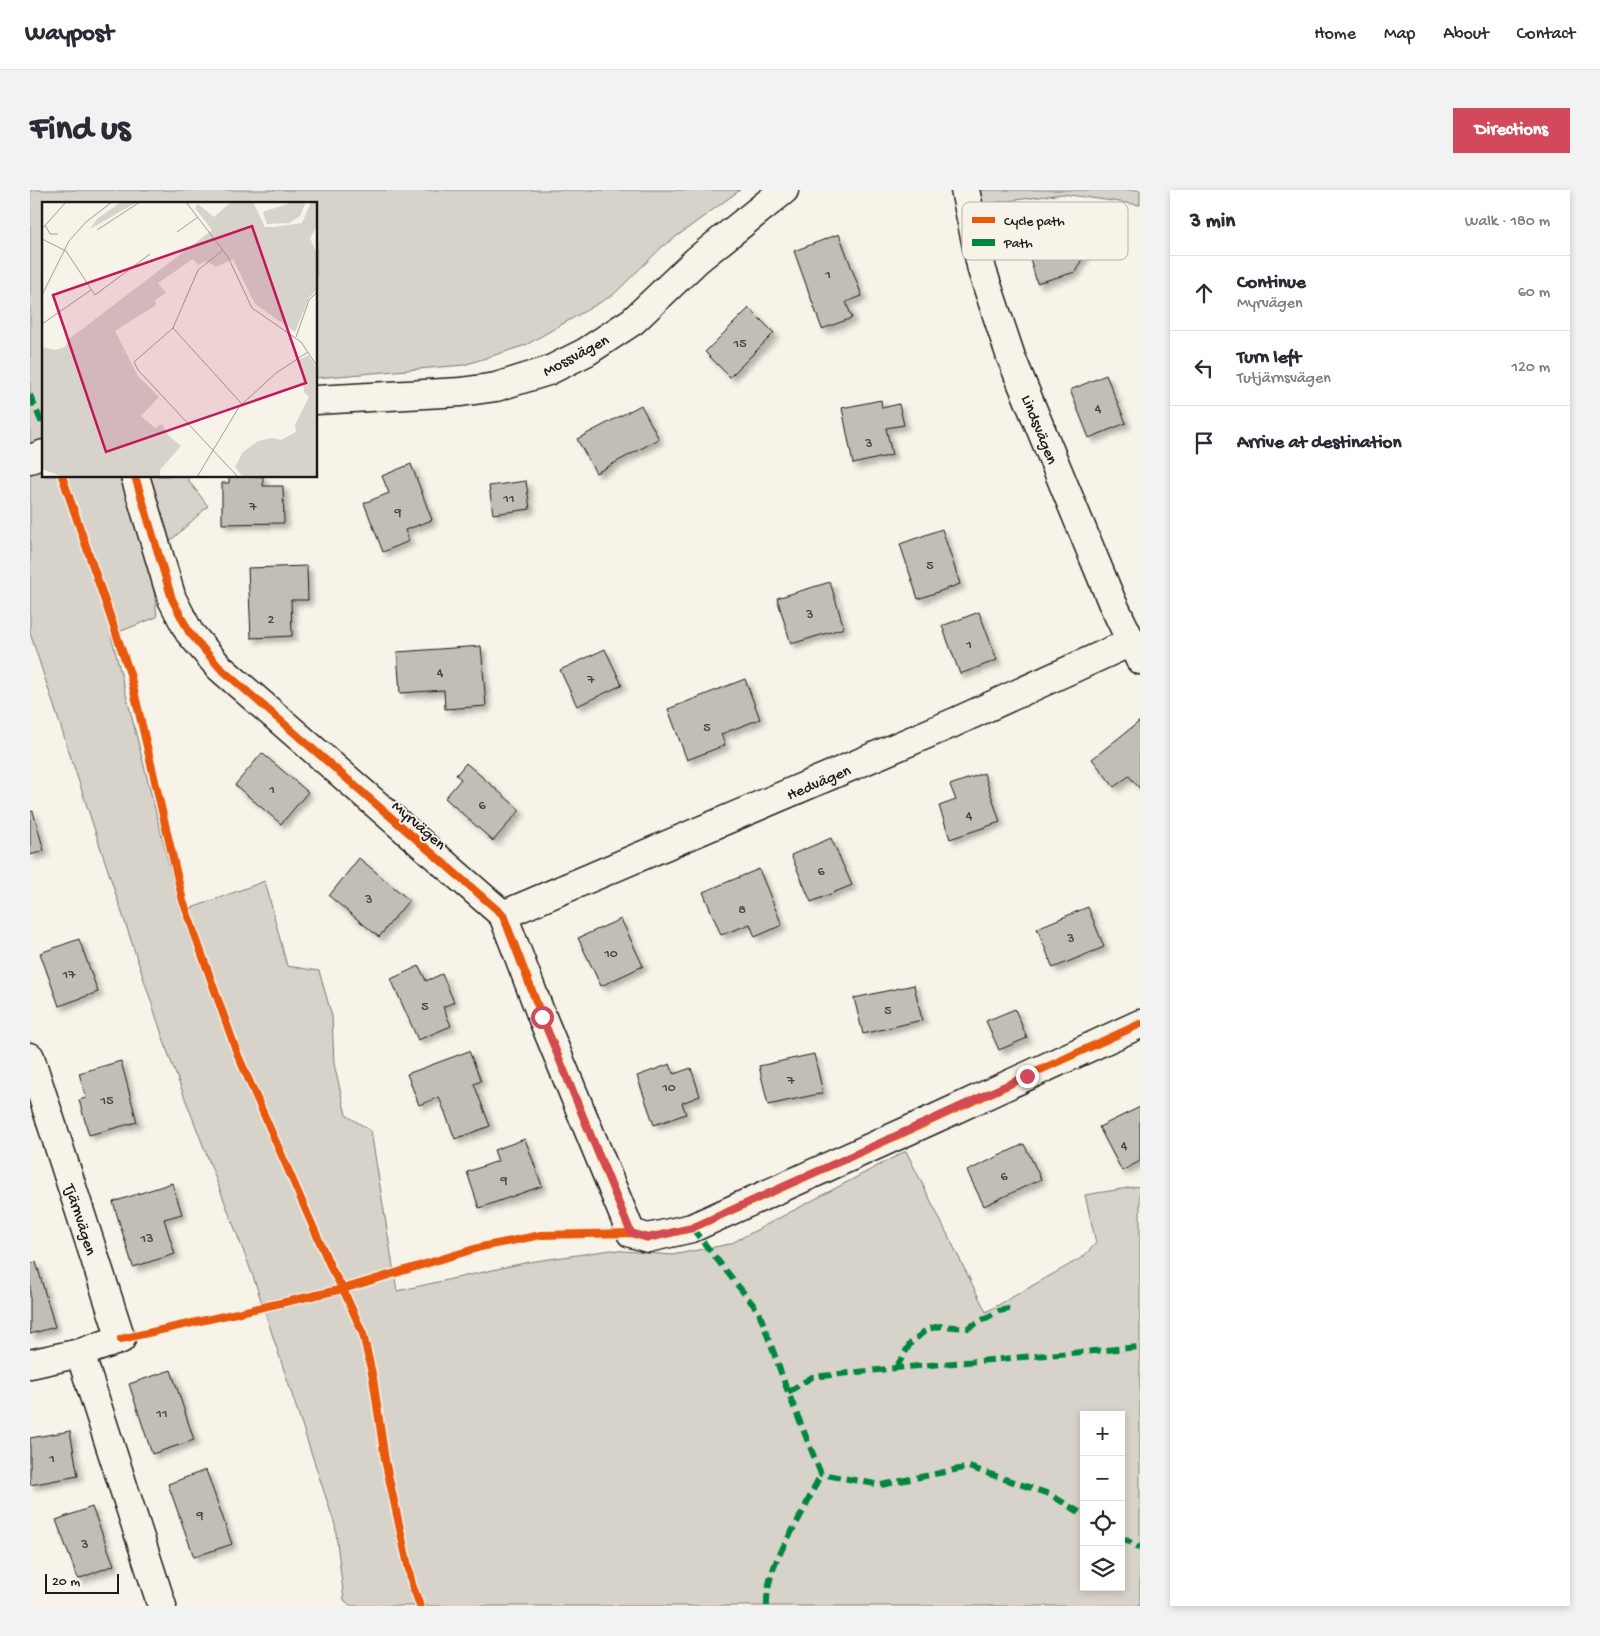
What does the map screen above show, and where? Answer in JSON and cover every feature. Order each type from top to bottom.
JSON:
[{"type":"street","name":"Mossvägen","points":[[318,400],[461,392],[496,386],[548,372],[586,352],[634,320],[697,260],[784,190]]},
{"type":"street","name":"Lindsvägen","points":[[980,260],[1011,357],[1109,594],[1135,651]]},
{"type":"street","points":[[30,459],[42,455]]},
{"type":"street","name":"Myrvägen","points":[[136,478],[172,599],[189,632],[219,667],[503,916],[542,1017],[631,1233],[648,1238],[692,1228],[1140,1024]]},
{"type":"street","name":"Hedvägen","points":[[503,916],[944,727],[1135,651]]},
{"type":"street","name":"Tjärnvägen","points":[[30,1057],[121,1339],[80,1353],[30,1364]]},
{"type":"street","points":[[80,1353],[162,1606]]},
{"type":"shaded area","points":[[30,190],[740,190],[662,247],[613,295],[526,345],[464,365],[318,378],[318,202],[42,202],[42,478],[188,478],[208,506],[151,559],[157,617],[111,635],[181,912],[265,881],[287,966],[319,971],[332,1016],[334,1064],[346,1115],[371,1131],[397,1291],[529,1262],[611,1250],[672,1255],[730,1244],[906,1151],[986,1312],[1083,1257],[1096,1243],[1085,1195],[1140,1186],[1140,1606],[351,1606],[344,1600],[335,1525],[253,1276],[170,1059],[30,633]]},
{"type":"shaded area","points":[[980,190],[1140,190],[1140,205],[1063,194],[999,202],[983,202]]},
{"type":"building","points":[[839,234],[862,296],[846,302],[852,318],[822,329],[794,251]]},
{"type":"building","points":[[1030,260],[1081,260],[1075,272],[1037,283]]},
{"type":"building","points":[[749,308],[774,333],[730,377],[705,352]]},
{"type":"building","points":[[1106,375],[1126,423],[1089,438],[1070,390]]},
{"type":"building","points":[[881,400],[882,408],[899,404],[904,425],[886,428],[892,455],[853,464],[842,408]]},
{"type":"building","points":[[641,405],[659,439],[596,473],[577,439]]},
{"type":"building","points":[[411,464],[432,520],[405,530],[409,541],[383,552],[364,503],[389,493],[382,476]]},
{"type":"building","points":[[229,478],[263,478],[263,486],[283,486],[284,523],[222,524],[222,483],[229,483]]},
{"type":"building","points":[[526,481],[530,509],[493,514],[489,486]]},
{"type":"building","points":[[942,529],[960,584],[918,599],[900,544]]},
{"type":"building","points":[[307,566],[308,600],[291,600],[292,636],[251,638],[248,568]]},
{"type":"building","points":[[830,582],[844,628],[791,644],[777,598]]},
{"type":"building","points":[[979,612],[997,660],[960,674],[942,626]]},
{"type":"building","points":[[481,646],[486,706],[445,709],[444,690],[400,693],[397,652]]},
{"type":"building","points":[[605,649],[622,685],[577,706],[560,670]]},
{"type":"building","points":[[745,679],[760,719],[721,734],[725,745],[687,760],[668,709]]},
{"type":"building","points":[[1140,721],[1140,789],[1129,776],[1114,787],[1092,759]]},
{"type":"building","points":[[262,753],[308,792],[281,824],[235,785]]},
{"type":"building","points":[[466,763],[520,810],[493,841],[445,798],[461,779],[456,775]]},
{"type":"building","points":[[984,773],[1000,822],[950,839],[939,806],[956,800],[950,785]]},
{"type":"building","points":[[33,811],[44,851],[30,855],[30,812]]},
{"type":"building","points":[[831,838],[852,885],[811,902],[791,855]]},
{"type":"building","points":[[359,858],[409,900],[379,937],[329,896]]},
{"type":"building","points":[[759,869],[782,925],[755,937],[750,924],[721,935],[703,892]]},
{"type":"building","points":[[1088,907],[1104,947],[1053,968],[1037,928]]},
{"type":"building","points":[[621,919],[643,966],[601,986],[578,938]]},
{"type":"building","points":[[79,939],[98,992],[59,1006],[40,953]]},
{"type":"building","points":[[419,966],[426,981],[442,974],[454,1002],[443,1007],[451,1026],[418,1040],[391,979]]},
{"type":"building","points":[[914,985],[922,1020],[863,1034],[854,998]]},
{"type":"building","points":[[1015,1009],[1027,1038],[999,1050],[986,1021]]},
{"type":"building","points":[[469,1051],[481,1081],[474,1084],[490,1126],[455,1139],[439,1097],[419,1105],[407,1074]]},
{"type":"building","points":[[814,1054],[823,1093],[768,1105],[759,1066]]},
{"type":"building","points":[[121,1061],[137,1122],[89,1135],[79,1100],[86,1098],[79,1073]]},
{"type":"building","points":[[670,1064],[674,1074],[691,1068],[700,1096],[682,1103],[686,1114],[654,1125],[637,1076]]},
{"type":"building","points":[[1140,1107],[1140,1161],[1122,1171],[1099,1127]]},
{"type":"building","points":[[525,1139],[542,1186],[479,1208],[467,1172],[498,1161],[494,1150]]},
{"type":"building","points":[[1024,1144],[1041,1179],[984,1206],[967,1171]]},
{"type":"building","points":[[172,1183],[182,1214],[164,1219],[175,1254],[133,1267],[113,1202]]},
{"type":"building","points":[[36,1262],[55,1327],[30,1334],[30,1264]]},
{"type":"building","points":[[171,1370],[194,1440],[152,1454],[129,1384]]},
{"type":"building","points":[[70,1431],[78,1476],[30,1485],[30,1438]]},
{"type":"building","points":[[206,1470],[232,1544],[194,1557],[168,1484]]},
{"type":"building","points":[[92,1507],[114,1565],[78,1579],[56,1520]]},
{"type":"marked path","points":[[30,395],[42,423]]},
{"type":"marked path","points":[[692,1228],[759,1312],[788,1392],[821,1474],[881,1485],[969,1467],[1049,1494],[1080,1513]]},
{"type":"marked path","points":[[896,1368],[910,1344],[927,1329],[941,1326],[968,1328],[999,1311],[1013,1308]]},
{"type":"marked path","points":[[788,1392],[812,1377],[1140,1347]]},
{"type":"marked path","points":[[767,1606],[770,1579],[774,1567],[821,1474]]},
{"type":"marked path","points":[[1125,1539],[1140,1548]]},
{"type":"cycle path","points":[[63,478],[130,674],[183,901],[237,1053],[332,1270],[343,1289],[363,1334],[373,1378],[385,1460],[412,1584],[420,1606]]},
{"type":"cycle path","points":[[136,478],[172,599],[189,632],[219,667],[503,915],[542,1017],[631,1233]]},
{"type":"cycle path","points":[[121,1339],[343,1289],[481,1247],[541,1235],[631,1233],[648,1238],[692,1228],[1140,1024]]},
{"type":"route","points":[[542,1017],[631,1233],[648,1238],[692,1228],[1027,1076]]}]
